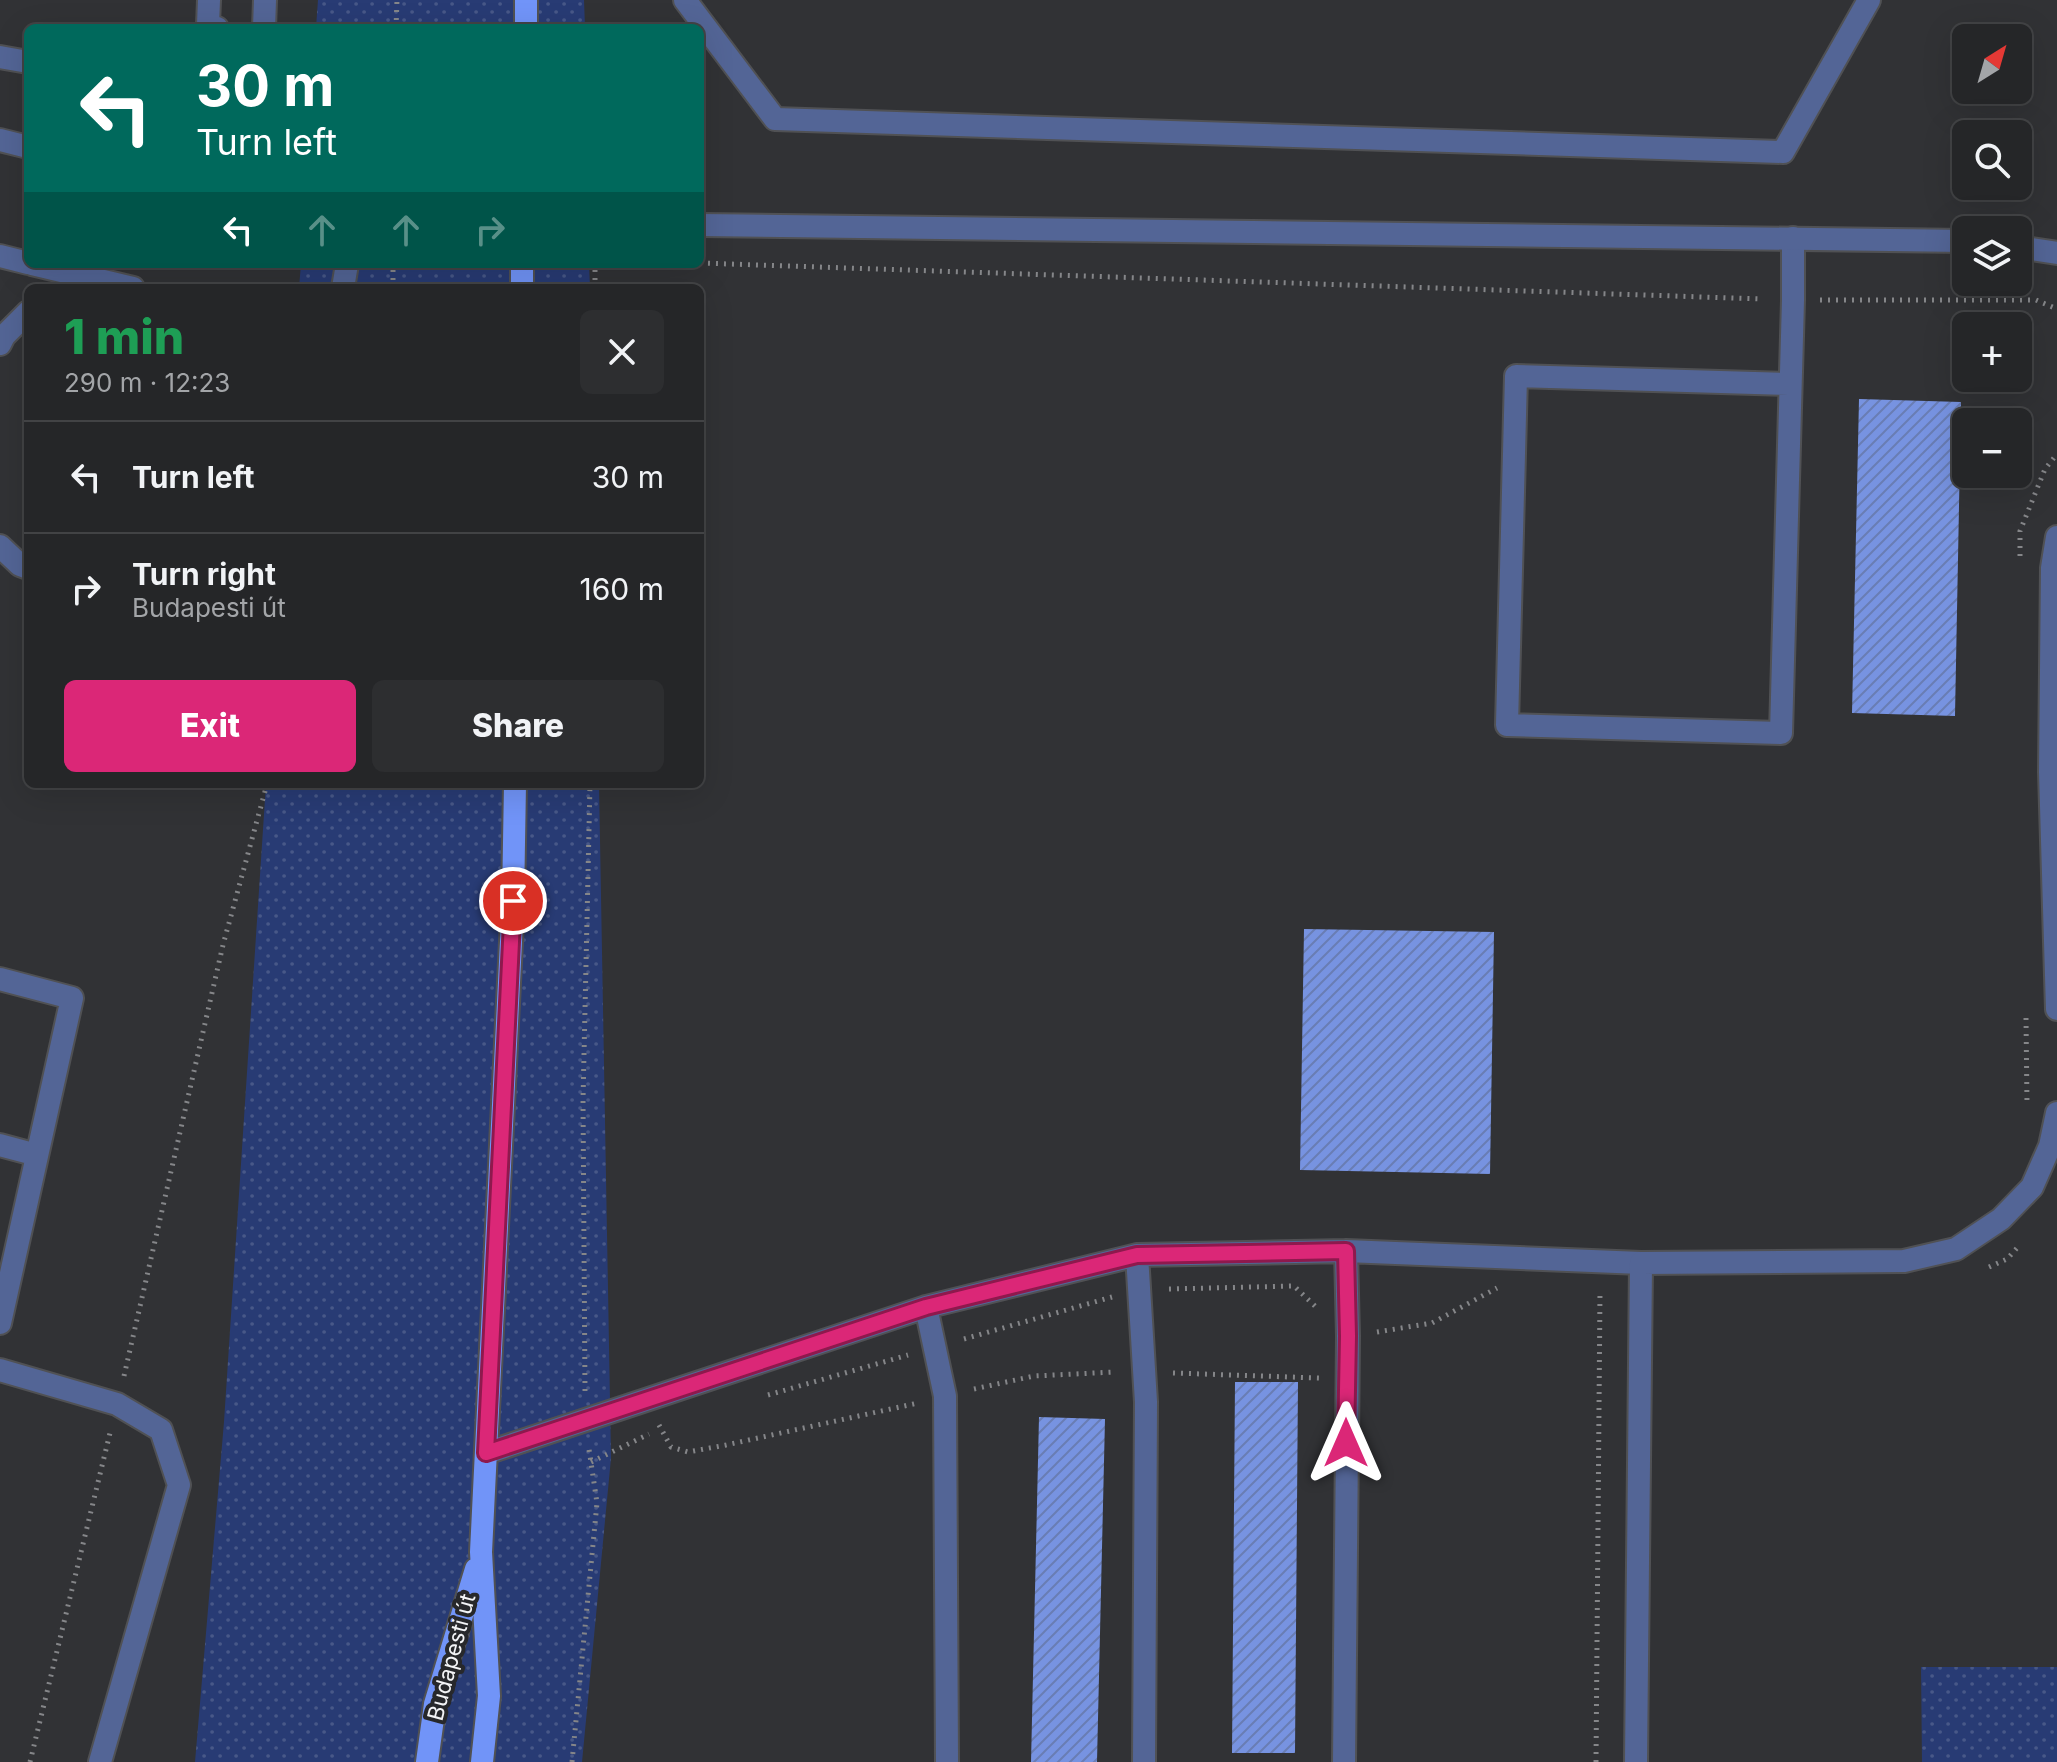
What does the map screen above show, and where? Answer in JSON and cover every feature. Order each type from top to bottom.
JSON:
[{"type":"main road","points":[[526,0],[526,24]]},
{"type":"main road","name":"Budapesti út","points":[[482,1762],[489,1696],[481,1552],[510,963],[515,788]]},
{"type":"main road","name":"Budapesti út","points":[[427,1762],[435,1704],[481,1552]]},
{"type":"street","points":[[208,24],[209,0]]},
{"type":"street","points":[[264,24],[265,0]]},
{"type":"street","points":[[685,0],[703,24]]},
{"type":"street","points":[[704,25],[775,119],[1783,152],[1869,0]]},
{"type":"street","points":[[0,57],[24,61]]},
{"type":"street","points":[[0,140],[24,146]]},
{"type":"street","points":[[704,225],[1952,241]]},
{"type":"street","points":[[1789,384],[1516,376],[1507,725],[1781,733],[1793,238]]},
{"type":"street","points":[[2032,249],[2057,253]]},
{"type":"street","points":[[0,256],[24,262]]},
{"type":"street","points":[[37,268],[59,280],[96,284]]},
{"type":"street","points":[[0,344],[24,316]]},
{"type":"street","points":[[2057,537],[2052,568],[2050,772],[2057,1009]]},
{"type":"street","points":[[0,546],[24,566]]},
{"type":"street","points":[[0,979],[72,998],[1,1317]]},
{"type":"street","points":[[486,1453],[926,1307],[1137,1255],[1346,1251],[1641,1263],[1904,1261],[1956,1249],[2001,1219],[2032,1187],[2050,1146],[2057,1113]]},
{"type":"street","points":[[0,1145],[37,1155]]},
{"type":"street","points":[[1344,1762],[1346,1251]]},
{"type":"street","points":[[1137,1255],[1146,1402],[1144,1762]]},
{"type":"street","points":[[1636,1762],[1641,1263]]},
{"type":"street","points":[[926,1307],[945,1396],[947,1762]]},
{"type":"street","points":[[0,1370],[117,1404],[161,1430],[179,1485],[100,1762]]},
{"type":"path","points":[[396,24],[397,0]]},
{"type":"path","points":[[704,263],[1793,300],[2036,300],[2057,309]]},
{"type":"path","points":[[590,276],[593,268]]},
{"type":"path","points":[[2021,562],[2020,531],[2045,469],[2057,454]]},
{"type":"path","points":[[30,1762],[223,945],[266,788]]},
{"type":"path","points":[[572,1762],[597,1503],[585,1421],[583,1100],[590,788]]},
{"type":"path","points":[[2026,1005],[2027,1116]]},
{"type":"path","points":[[1983,1270],[2007,1259],[2027,1238]]},
{"type":"path","points":[[957,1341],[1139,1289],[1294,1286],[1348,1336],[1432,1323],[1506,1283]]},
{"type":"path","points":[[1596,1762],[1600,1290]]},
{"type":"path","points":[[760,1397],[911,1354]]},
{"type":"path","points":[[652,1397],[660,1429],[671,1447],[688,1452],[1034,1376],[1144,1372],[1347,1379]]},
{"type":"path","points":[[591,1462],[669,1423]]},
{"type":"shaded area","points":[[318,0],[584,0],[585,24],[316,24]]},
{"type":"shaded area","points":[[301,268],[589,268],[590,284],[299,284]]},
{"type":"shaded area","points":[[266,788],[599,788],[611,1458],[582,1762],[195,1762],[224,1422]]},
{"type":"shaded area","points":[[1921,1667],[2057,1667],[2057,1762],[1922,1762]]},
{"type":"building","points":[[1859,399],[1961,402],[1961,408],[1952,408],[1952,488],[1959,488],[1955,716],[1852,713]]},
{"type":"building","points":[[1304,929],[1494,932],[1490,1174],[1300,1170]]},
{"type":"building","points":[[1235,1382],[1298,1382],[1295,1753],[1232,1753]]},
{"type":"building","points":[[1039,1417],[1105,1419],[1097,1762],[1031,1762]]},
{"type":"route","points":[[513,901],[486,1453],[926,1307],[1137,1255],[1346,1251],[1346,1443]]}]
